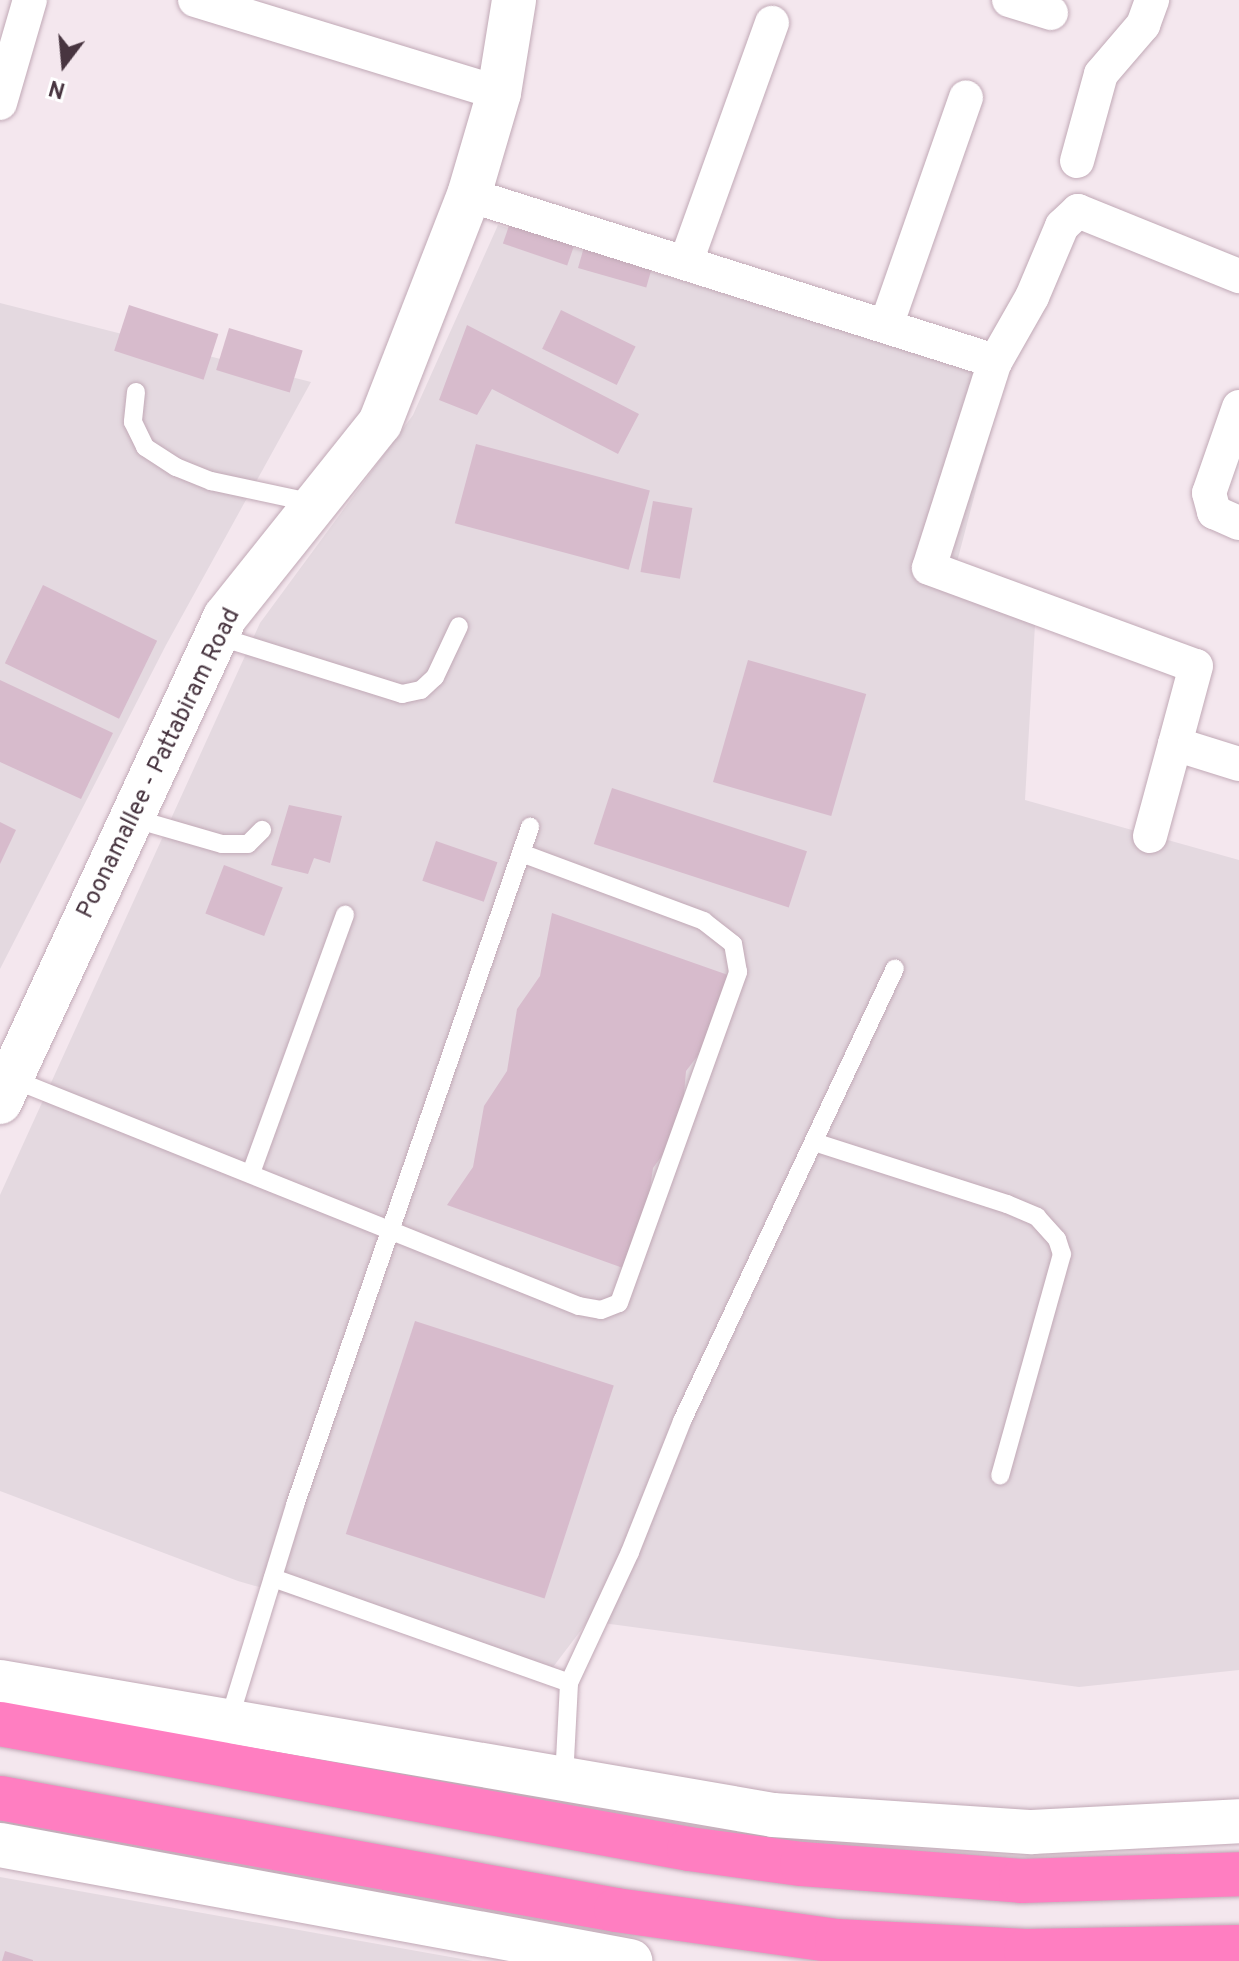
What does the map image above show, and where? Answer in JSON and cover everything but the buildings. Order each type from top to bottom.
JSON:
[{"type":"highway","points":[[0,1724],[689,1849],[802,1864],[1021,1881],[1239,1874]]},
{"type":"highway","points":[[0,1798],[616,1910],[837,1941],[1026,1951],[1239,1947]]},
{"type":"street","points":[[0,103],[30,0]]},
{"type":"street","points":[[195,0],[499,93]]},
{"type":"street","name":"Poonamallee - Pattabiram Road","points":[[5,1090],[225,617],[380,423],[469,195],[499,93],[514,0]]},
{"type":"street","points":[[1009,0],[1051,13]]},
{"type":"street","points":[[1077,161],[1101,74],[1143,25],[1152,0]]},
{"type":"street","points":[[687,259],[772,23]]},
{"type":"street","points":[[887,323],[966,97]]},
{"type":"street","points":[[469,195],[687,259],[887,323],[995,362]]},
{"type":"street","points":[[1150,836],[1196,666],[929,568],[995,362],[1032,297],[1062,226],[1078,211],[1239,276]]},
{"type":"street","points":[[1239,407],[1209,493],[1214,512],[1239,523]]},
{"type":"street","points":[[1175,744],[1239,764]]},
{"type":"street","points":[[0,1682],[773,1815],[1032,1832],[1239,1821]]},
{"type":"street","points":[[0,1845],[630,1961]]},
{"type":"lane","points":[[136,392],[133,422],[145,447],[176,467],[211,481],[317,504]]},
{"type":"lane","points":[[217,636],[402,694],[421,690],[435,677],[459,626]]},
{"type":"lane","points":[[132,818],[222,844],[248,844],[262,830]]},
{"type":"lane","points":[[229,1720],[273,1578],[530,827]]},
{"type":"lane","points":[[5,1090],[251,1173],[579,1306],[601,1310],[619,1303],[738,972],[733,944],[704,921],[521,853]]},
{"type":"lane","points":[[251,1173],[345,915]]},
{"type":"lane","points":[[564,1780],[569,1683],[630,1552],[682,1421],[895,969]]},
{"type":"lane","points":[[814,1142],[1007,1204],[1037,1217],[1057,1239],[1062,1254],[1000,1476]]},
{"type":"lane","points":[[273,1578],[569,1683]]},
{"type":"shaded area","points":[[498,225],[1005,379],[957,562],[1037,590],[1025,800],[1239,860],[1239,1670],[1079,1687],[588,1621],[550,1671],[238,1581],[0,1491],[0,1195],[260,623],[413,415]]},
{"type":"shaded area","points":[[0,303],[311,382],[166,645],[0,969]]},
{"type":"shaded area","points":[[0,1877],[473,1961],[0,1961]]}]
